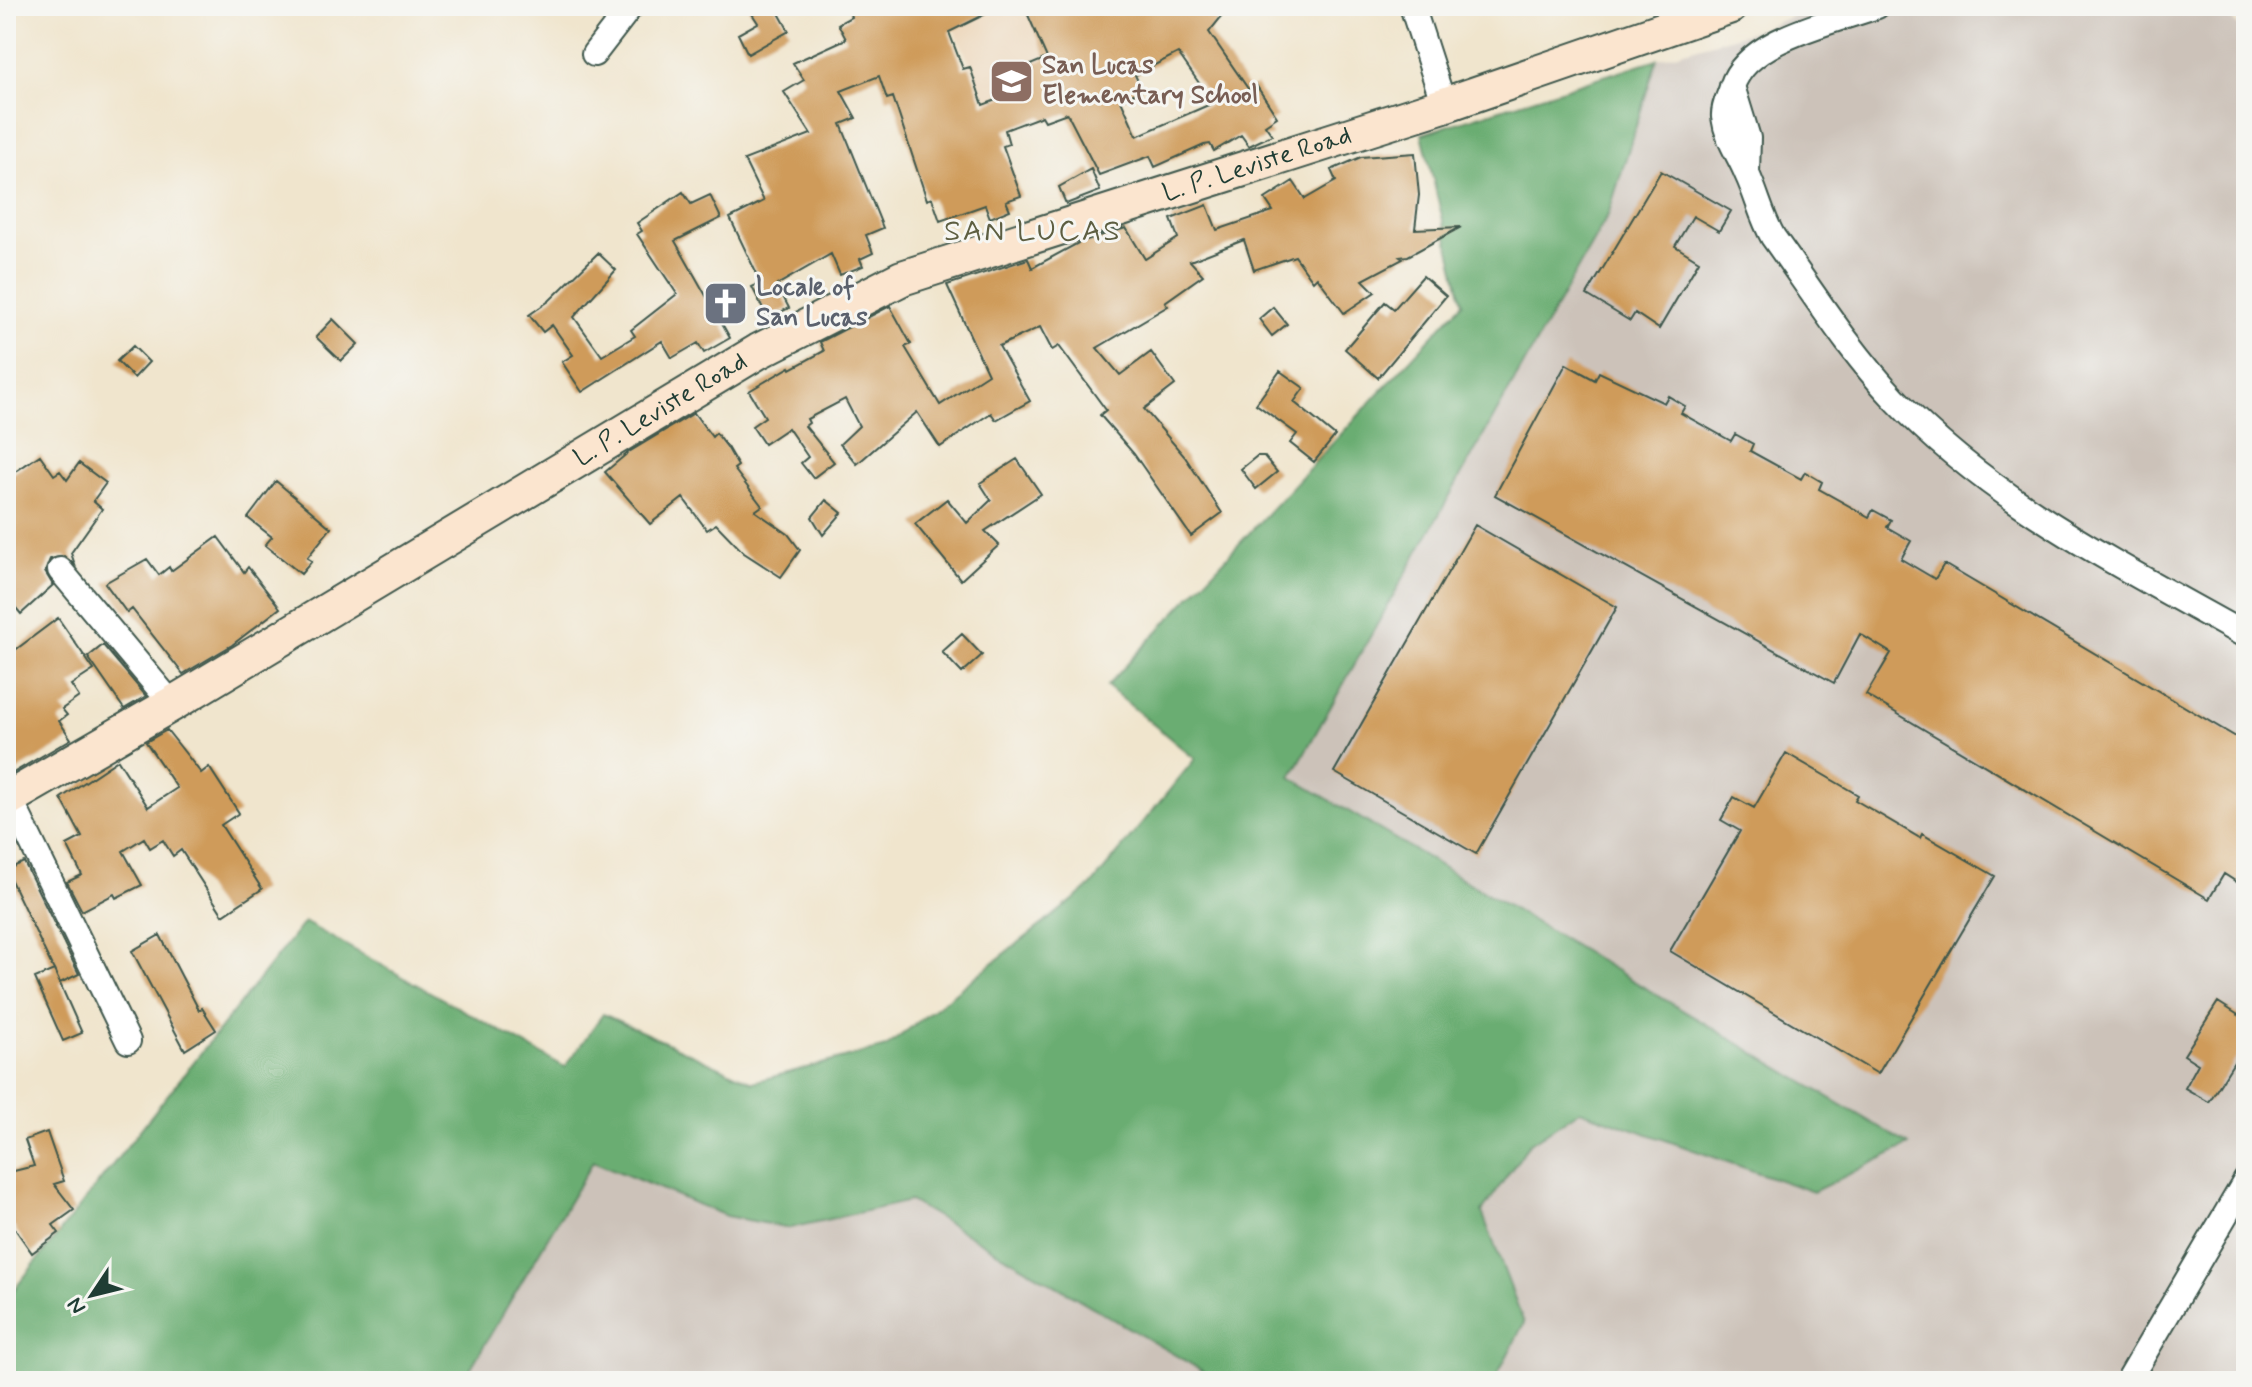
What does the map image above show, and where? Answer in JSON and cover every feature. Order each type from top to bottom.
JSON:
[{"type":"main road","name":"L. P. Leviste Road","points":[[8,799],[172,704],[759,351],[902,278],[1444,105],[1731,6]]},
{"type":"street","points":[[594,54],[631,6]]},
{"type":"street","points":[[1412,6],[1444,105]]},
{"type":"street","points":[[1877,6],[1763,48],[1738,70],[1732,86],[1748,138],[1747,173],[1773,237],[1863,361],[1929,432],[2041,520],[2246,636]]},
{"type":"street","points":[[60,570],[172,704]]},
{"type":"street","points":[[8,799],[128,1041]]},
{"type":"street","points":[[2128,1381],[2246,1180]]},
{"type":"shaded area","name":"San Lucas Elementary School","points":[[944,6],[1076,6],[1099,56],[990,107]]},
{"type":"shaded area","points":[[1819,6],[2214,6],[2246,32],[2246,1381],[1494,1381],[1523,1323],[1482,1212],[1529,1144],[1580,1110],[1813,1192],[1908,1145],[1291,777],[1608,215],[1657,59],[1757,30]]},
{"type":"shaded area","points":[[593,1161],[726,1216],[790,1228],[910,1201],[1220,1381],[463,1381]]},
{"type":"green space","points":[[1657,59],[1608,215],[1291,777],[1909,1145],[1813,1192],[1580,1110],[1529,1144],[1482,1212],[1524,1323],[1494,1381],[1220,1381],[910,1201],[790,1228],[726,1216],[593,1161],[463,1381],[6,1381],[6,1300],[304,922],[565,1067],[603,1014],[753,1082],[886,1047],[1091,886],[1195,759],[1107,686],[1463,303],[1422,134]]},
{"type":"building","points":[[747,6],[775,6],[789,31],[748,54],[738,34],[758,23]]},
{"type":"building","points":[[848,6],[1002,6],[949,32],[963,69],[970,67],[983,105],[1031,87],[1023,68],[1047,58],[1024,6],[1230,6],[1209,32],[1249,90],[1256,85],[1277,117],[1265,125],[1272,135],[1249,146],[1241,135],[1214,151],[1210,144],[1204,145],[1155,167],[1150,156],[1099,175],[1067,113],[1045,121],[1042,116],[1005,130],[1009,144],[1003,146],[1021,196],[1006,201],[1010,210],[990,218],[985,205],[940,221],[932,198],[927,200],[893,97],[887,99],[879,76],[841,91],[856,118],[841,124],[883,228],[866,235],[873,253],[860,259],[863,266],[840,275],[831,254],[777,285],[789,308],[768,318],[752,287],[761,283],[730,218],[764,201],[744,160],[811,134],[784,92],[804,80],[793,63],[846,39],[838,24],[851,17]],"holes":[[[1178,53],[1213,103],[1137,136],[1121,100],[1142,90],[1135,75]]]},
{"type":"building","points":[[1415,153],[1419,195],[1415,229],[1461,227],[1408,256],[1400,257],[1403,259],[1363,280],[1375,292],[1344,313],[1317,277],[1313,281],[1295,256],[1254,270],[1244,240],[1190,261],[1203,275],[1165,302],[1168,306],[1097,348],[1120,375],[1151,352],[1175,385],[1144,409],[1185,457],[1222,513],[1191,536],[1134,454],[1100,415],[1106,410],[1059,346],[1052,350],[1040,327],[999,346],[1030,401],[996,420],[991,413],[940,447],[917,412],[857,464],[840,444],[859,426],[845,399],[807,419],[809,423],[805,426],[834,462],[813,478],[801,463],[808,457],[788,428],[764,444],[752,426],[765,417],[749,391],[824,351],[820,342],[890,306],[911,344],[905,347],[940,405],[988,374],[947,285],[1028,259],[1032,268],[1080,242],[1126,228],[1145,259],[1178,238],[1171,219],[1207,205],[1217,230],[1273,211],[1265,199],[1293,181],[1305,199],[1336,181],[1331,170],[1361,157]]},
{"type":"building","points":[[1091,169],[1100,191],[1066,204],[1059,187]]},
{"type":"building","points":[[1661,171],[1731,211],[1719,231],[1693,216],[1675,246],[1699,261],[1659,329],[1635,313],[1630,321],[1587,295]]},
{"type":"building","points":[[683,192],[691,204],[710,195],[721,218],[675,241],[730,338],[704,353],[698,343],[672,358],[662,341],[582,392],[562,362],[573,355],[552,325],[543,332],[529,315],[549,301],[598,253],[616,270],[574,317],[602,356],[635,336],[631,330],[677,294],[637,234],[642,231],[637,223]]},
{"type":"building","points":[[1423,276],[1446,296],[1378,378],[1345,349],[1385,302],[1394,309]]},
{"type":"building","points":[[1273,307],[1287,324],[1272,336],[1259,319]]},
{"type":"building","points":[[333,319],[358,344],[341,361],[316,337]]},
{"type":"building","points":[[133,346],[149,362],[134,378],[117,361]]},
{"type":"building","points":[[1566,364],[1595,380],[1599,372],[1664,403],[1668,396],[1685,406],[1681,413],[1731,441],[1735,434],[1753,444],[1750,451],[1801,479],[1805,472],[1822,482],[1819,489],[1869,517],[1873,510],[1891,520],[1887,527],[1911,541],[1901,559],[1935,579],[1944,564],[2246,743],[2246,888],[2224,874],[2209,899],[1866,695],[1891,653],[1860,634],[1834,683],[1495,495]]},
{"type":"building","points":[[1280,371],[1304,388],[1294,402],[1335,436],[1314,462],[1290,443],[1297,434],[1256,404]]},
{"type":"building","points":[[694,413],[712,437],[716,433],[727,447],[738,466],[734,469],[762,506],[755,511],[788,534],[800,550],[781,577],[744,553],[716,524],[707,530],[683,498],[650,524],[605,472],[629,452]]},
{"type":"building","points":[[40,455],[54,475],[60,471],[67,480],[79,463],[106,483],[93,501],[102,509],[71,553],[75,565],[64,556],[50,559],[45,572],[53,585],[21,614],[6,596],[6,478]]},
{"type":"building","points":[[1257,456],[1264,456],[1277,472],[1256,489],[1241,469]]},
{"type":"building","points":[[1017,459],[1041,494],[985,531],[999,545],[961,580],[915,524],[947,499],[967,523],[991,500],[980,483]]},
{"type":"building","points":[[276,481],[331,528],[307,558],[312,561],[301,574],[265,545],[272,537],[248,518]]},
{"type":"building","points":[[826,500],[842,513],[823,535],[812,517]]},
{"type":"building","points":[[1475,525],[1617,607],[1476,854],[1334,772]]},
{"type":"building","points":[[218,537],[244,572],[248,567],[280,608],[232,645],[183,674],[132,609],[127,613],[105,583],[147,559],[159,575],[169,567],[171,571]]},
{"type":"building","points":[[58,618],[94,670],[71,685],[79,697],[62,709],[67,715],[59,721],[71,739],[6,777],[6,657]]},
{"type":"building","points":[[962,634],[982,655],[962,673],[942,652]]},
{"type":"building","points":[[103,645],[146,696],[124,709],[88,657]]},
{"type":"building","points":[[167,730],[201,773],[209,767],[239,813],[221,825],[262,889],[223,915],[181,850],[173,856],[163,840],[150,848],[144,838],[123,851],[142,885],[116,898],[114,894],[82,911],[67,882],[82,875],[67,845],[82,837],[61,798],[118,760],[148,807],[177,788],[146,742]]},
{"type":"building","points":[[1786,753],[1858,795],[1855,800],[1995,876],[1878,1074],[1670,951],[1740,831],[1721,820],[1734,797],[1754,808]]},
{"type":"building","points":[[24,862],[79,974],[60,983],[6,870]]},
{"type":"building","points":[[160,935],[199,1010],[202,1008],[216,1030],[185,1050],[132,951]]},
{"type":"building","points":[[54,970],[82,1033],[63,1041],[35,978]]},
{"type":"building","points":[[2218,1002],[2246,1020],[2246,1043],[2209,1102],[2185,1088],[2198,1064],[2184,1055]]},
{"type":"building","points":[[47,1132],[64,1181],[54,1184],[74,1210],[53,1225],[59,1233],[32,1253],[6,1216],[6,1173],[34,1166],[25,1140]]},
{"type":"place","name":"San Lucas Elementary School","points":[[1011,81]]},
{"type":"place","name":"Locale of San Lucas","points":[[725,303]]},
{"type":"district","name":"SAN LUCAS","points":[[1033,231]]}]
